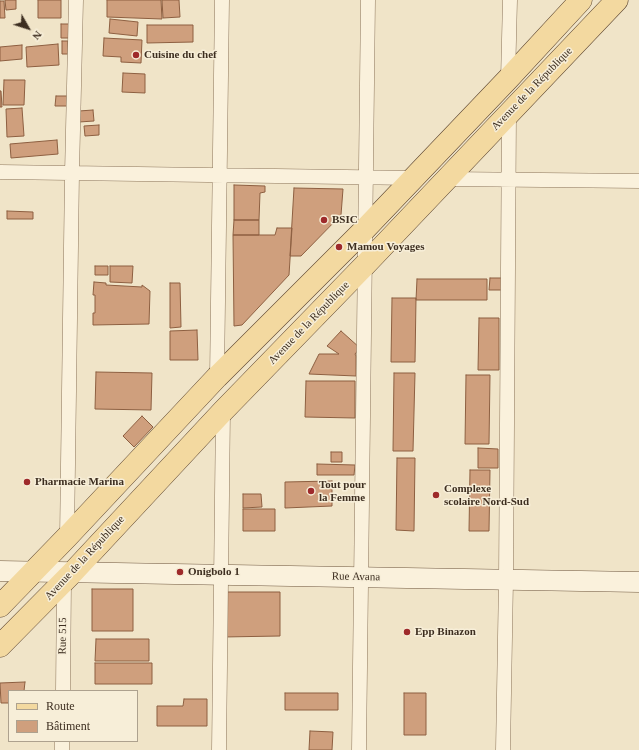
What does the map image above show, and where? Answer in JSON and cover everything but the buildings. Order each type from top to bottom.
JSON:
[{"type":"main road","points":[[0,606],[217,377],[414,178],[508,79],[580,0]]},
{"type":"main road","name":"Avenue de la République","points":[[0,646],[617,0]]},
{"type":"main road","name":"Rue Avana","points":[[0,571],[33,572],[68,576],[221,574],[639,582]]},
{"type":"street","points":[[67,537],[76,0]]},
{"type":"street","points":[[217,377],[222,0]]},
{"type":"street","points":[[359,750],[364,230],[368,0]]},
{"type":"street","points":[[508,79],[510,0]]},
{"type":"street","points":[[504,750],[509,112]]},
{"type":"street","points":[[0,172],[414,178]]},
{"type":"street","points":[[447,179],[639,181]]},
{"type":"street","points":[[219,750],[223,411]]},
{"type":"street","name":"Rue 515","points":[[63,690],[68,576]]},
{"type":"place","name":"Cuisine du chef","points":[[136,55]]},
{"type":"place","name":"BSIC","points":[[324,220]]},
{"type":"place","name":"Mamou Voyages","points":[[339,247]]},
{"type":"place","name":"Pharmacie Marina","points":[[27,482]]},
{"type":"place","name":"Tout pour la Femme","points":[[311,491]]},
{"type":"place","name":"Complexe scolaire Nord-Sud","points":[[436,495]]},
{"type":"place","name":"Onigbolo 1","points":[[180,572]]},
{"type":"place","name":"Epp Binazon","points":[[407,632]]}]
